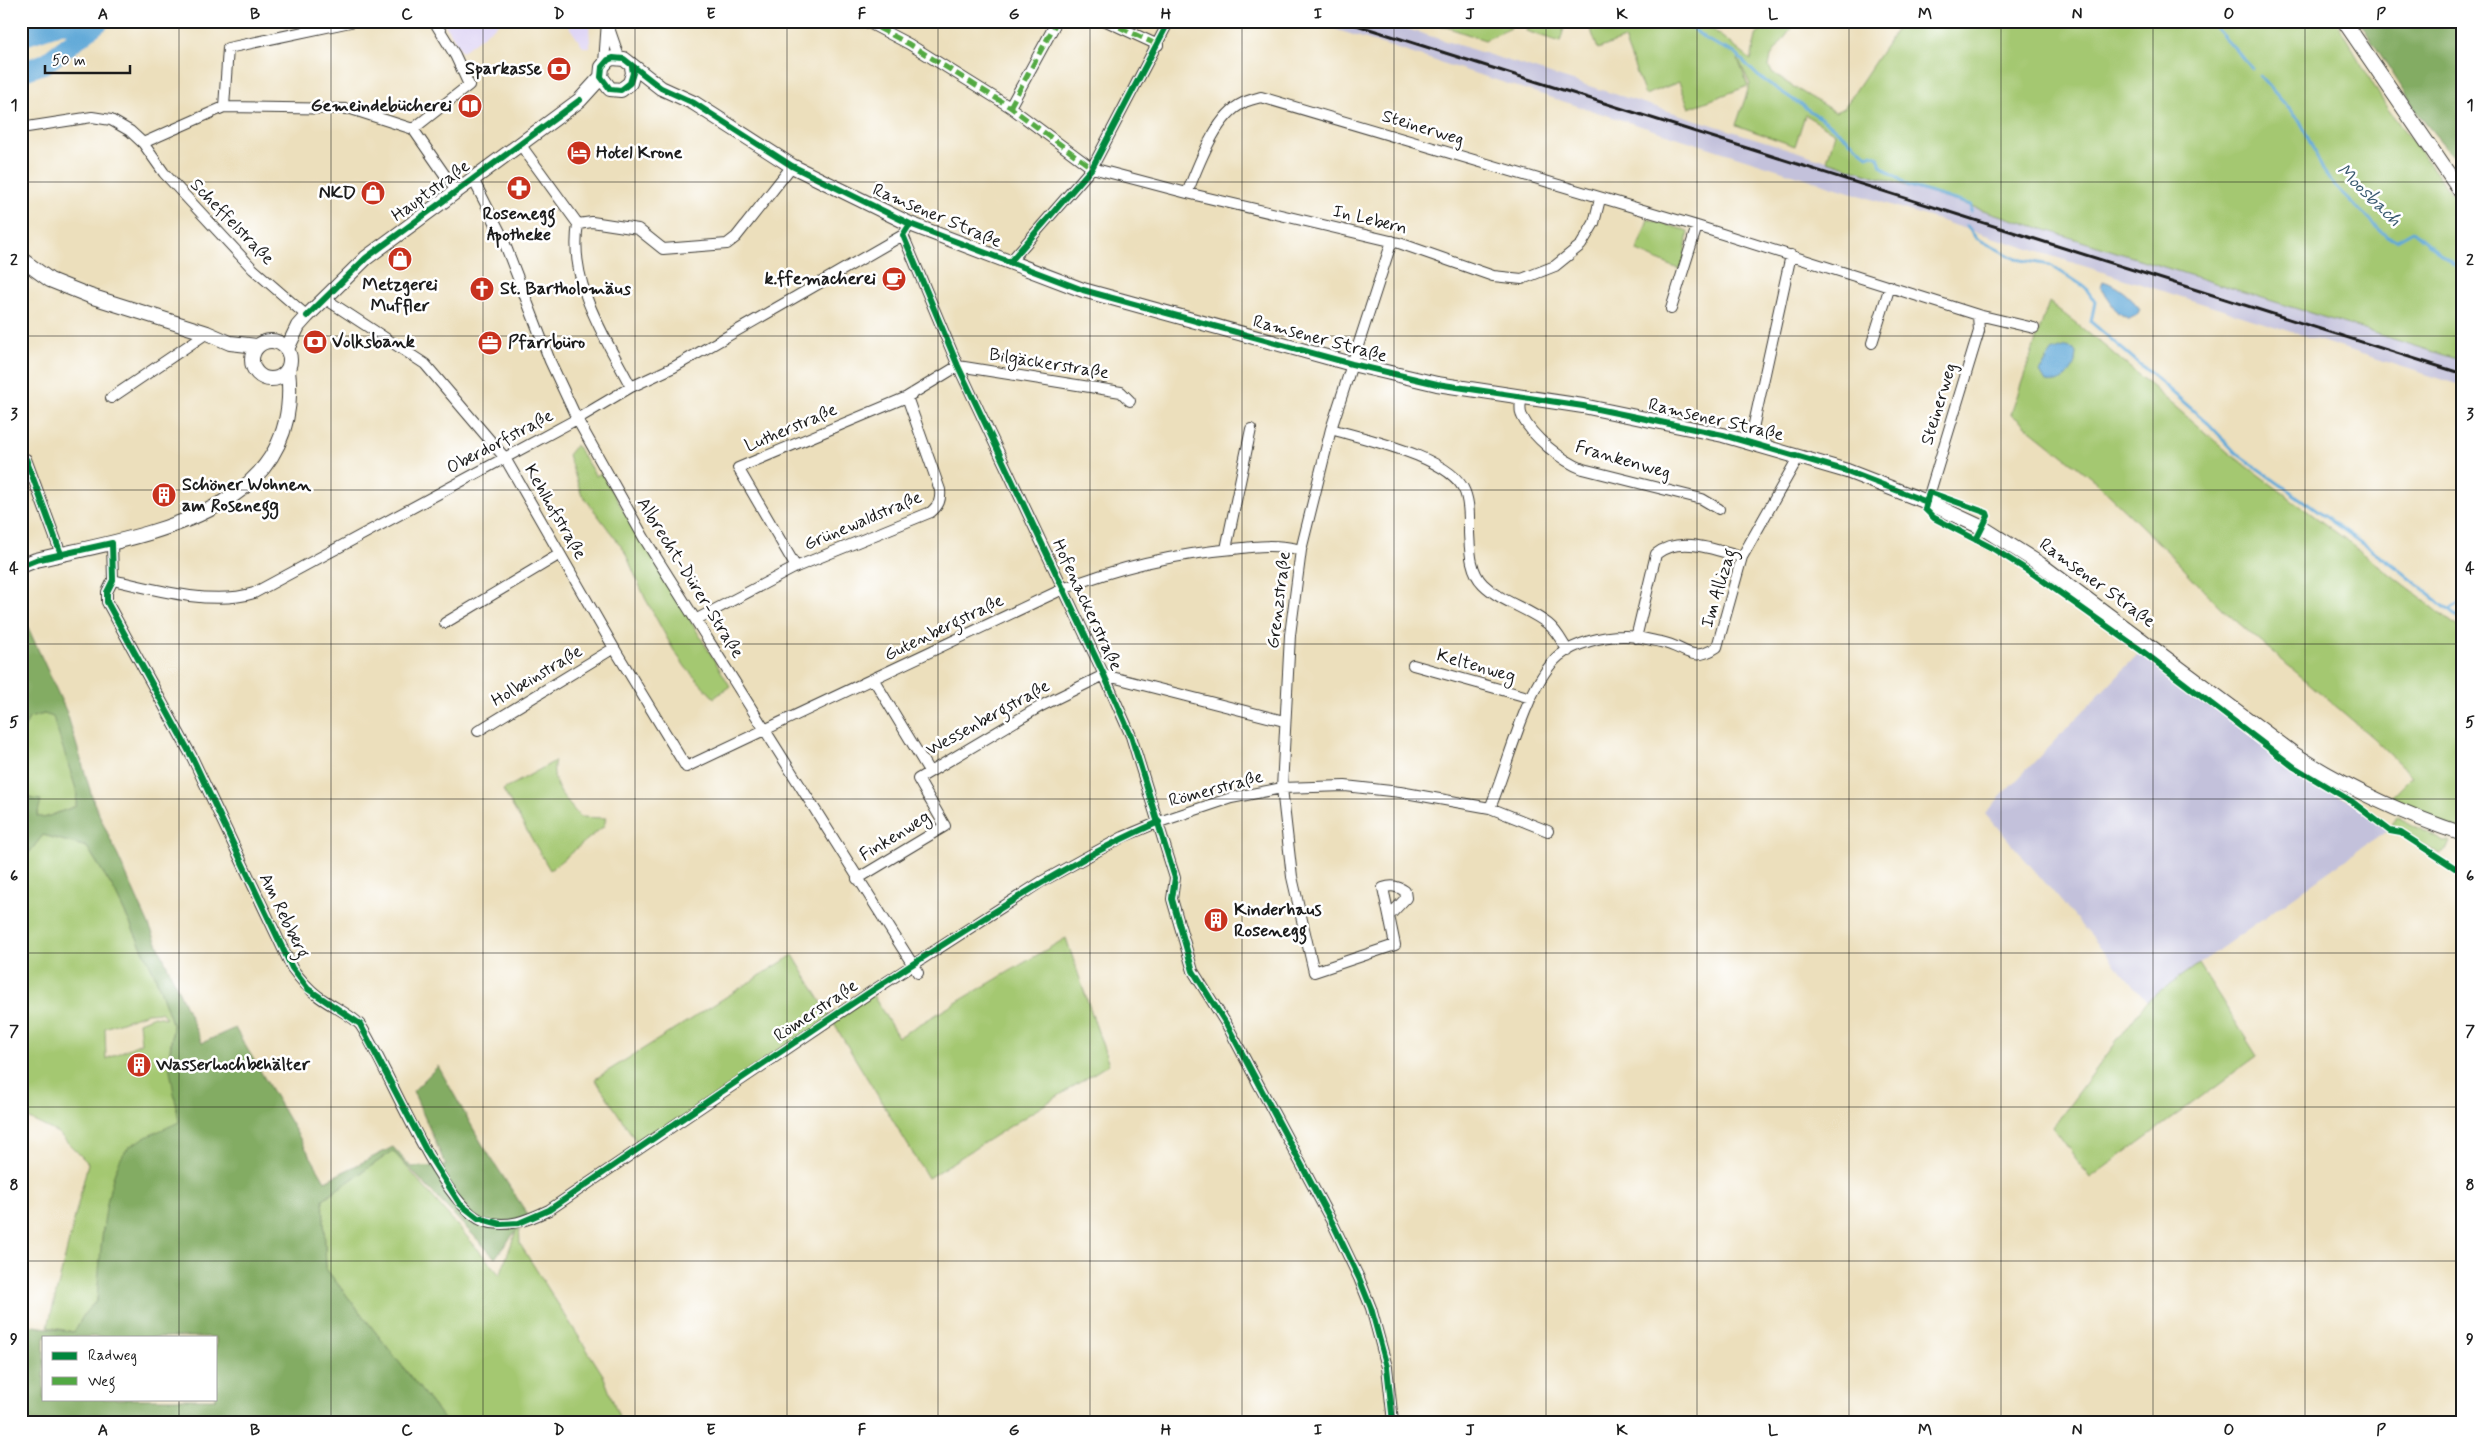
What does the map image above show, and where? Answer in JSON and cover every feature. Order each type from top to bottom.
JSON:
[{"type":"main road","points":[[2344,21],[2463,195]]},
{"type":"main road","points":[[619,57],[629,62],[632,67],[632,78],[626,87],[621,90],[610,88],[580,100],[601,77],[604,63],[619,57]]},
{"type":"main road","name":"Ramsener Straße","points":[[632,67],[661,88],[694,103],[792,166],[907,230],[1009,263],[1083,290],[1352,364],[1437,384],[1583,406],[1750,442],[1799,456],[1927,502],[1982,528],[2040,564],[2294,754],[2324,773],[2400,812],[2463,834]]},
{"type":"main road","points":[[601,77],[610,88]]},
{"type":"main road","name":"Ramsener Straße","points":[[626,87],[661,88]]},
{"type":"main road","name":"Hauptstraße","points":[[274,341],[302,321],[366,258],[580,100]]},
{"type":"main road","points":[[21,258],[42,275],[73,290],[207,333],[254,352]]},
{"type":"main road","name":"Hauptstraße","points":[[287,349],[302,321]]},
{"type":"main road","points":[[21,566],[61,554],[145,535],[197,517],[232,496],[268,461],[285,429],[290,404],[288,370],[290,361],[287,349],[274,341],[267,341],[254,352],[253,368],[258,375],[272,380],[290,404]]},
{"type":"main road","points":[[272,380],[288,370]]},
{"type":"street","points":[[224,107],[228,48],[355,21]]},
{"type":"street","points":[[413,129],[469,85],[455,55],[434,21]]},
{"type":"street","points":[[866,21],[909,44],[1010,107],[1092,168]]},
{"type":"street","points":[[1010,107],[1057,21]]},
{"type":"street","points":[[1106,21],[1158,45]]},
{"type":"street","points":[[1009,263],[1092,168],[1169,21]]},
{"type":"street","points":[[607,23],[619,57]]},
{"type":"street","points":[[604,63],[607,23]]},
{"type":"street","name":"Steinerweg","points":[[1187,194],[1209,142],[1228,114],[1242,103],[1261,97],[1600,199],[1697,226],[1978,315],[2034,328]]},
{"type":"street","points":[[142,143],[224,107],[351,109],[413,129],[456,192]]},
{"type":"street","name":"Scheffelstraße","points":[[21,128],[92,117],[111,120],[142,143],[164,174],[302,321]]},
{"type":"street","points":[[520,144],[578,224],[575,239],[583,292],[631,388]]},
{"type":"street","points":[[578,224],[592,222],[638,229],[663,249],[722,246],[736,237],[792,166]]},
{"type":"street","name":"In Lebern","points":[[1092,168],[1187,194],[1392,241],[1493,276],[1522,279],[1555,266],[1581,245],[1594,223],[1600,199]]},
{"type":"street","name":"Albrecht-Dürer-Straße","points":[[473,179],[500,234],[550,361],[577,419],[644,538],[915,969]]},
{"type":"street","points":[[1671,309],[1697,226]]},
{"type":"street","name":"Hofenackerstraße","points":[[907,230],[958,366],[1104,674],[1131,736],[1175,878],[1172,899],[1192,971],[1227,1026],[1288,1139],[1359,1278],[1371,1308],[1387,1368],[1393,1422]]},
{"type":"street","name":"Oberdorfstraße","points":[[114,580],[186,595],[230,598],[248,595],[505,458],[631,388],[674,367],[907,230]]},
{"type":"street","name":"Grenzstraße","points":[[1389,916],[1395,945],[1314,972],[1292,877],[1282,788],[1284,721],[1290,635],[1301,550],[1331,429],[1392,241]]},
{"type":"street","points":[[1750,442],[1791,255]]},
{"type":"street","points":[[1872,343],[1890,286]]},
{"type":"street","name":"Kehlhofstraße","points":[[324,298],[425,364],[505,458],[614,648],[686,767]]},
{"type":"street","name":"Steinerweg","points":[[1927,502],[1979,331],[1978,315]]},
{"type":"street","points":[[111,398],[207,333]]},
{"type":"street","name":"Lutherstraße","points":[[796,567],[738,468],[907,397],[958,366]]},
{"type":"street","name":"Bilgäckerstraße","points":[[958,366],[1121,392],[1130,401]]},
{"type":"street","name":"Grünewaldstraße","points":[[697,620],[796,567],[931,512],[936,508],[941,500],[940,490],[907,397]]},
{"type":"street","name":"Frankenweg","points":[[1522,397],[1522,416],[1551,449],[1567,463],[1582,469],[1702,499],[1719,509]]},
{"type":"street","points":[[1226,549],[1250,429]]},
{"type":"street","points":[[1331,429],[1419,456],[1456,476],[1465,491],[1468,505],[1470,548],[1476,573],[1482,583],[1494,593],[1548,624],[1568,651]]},
{"type":"street","name":"Im Allizag","points":[[1490,808],[1531,698],[1544,674],[1559,656],[1595,640],[1624,635],[1665,643],[1690,654],[1705,655],[1717,647],[1742,557],[1799,456]]},
{"type":"street","points":[[26,459],[61,554]]},
{"type":"street","points":[[112,543],[114,580]]},
{"type":"street","name":"Gutenbergstraße","points":[[686,767],[1064,589],[1098,575],[1188,553],[1282,545],[1301,550]]},
{"type":"street","points":[[1636,638],[1656,554],[1666,546],[1696,545],[1742,557]]},
{"type":"street","points":[[445,623],[560,554]]},
{"type":"street","name":"Am Rebberg","points":[[114,580],[107,592],[107,602],[192,757],[292,968],[308,989],[360,1024],[428,1154],[452,1192],[467,1212],[484,1221],[494,1223]]},
{"type":"street","name":"Holbeinstraße","points":[[478,731],[614,648]]},
{"type":"street","name":"Keltenweg","points":[[1413,665],[1531,698]]},
{"type":"street","points":[[1104,674],[1284,721]]},
{"type":"street","name":"Wessenbergstraße","points":[[874,680],[930,771],[1041,706],[1104,674]]},
{"type":"street","name":"Finkenweg","points":[[857,879],[945,826],[918,779],[930,771]]},
{"type":"street","name":"Römerstraße","points":[[494,1223],[519,1222],[549,1210],[915,969],[1041,882],[1123,837],[1159,822],[1231,798],[1282,788],[1346,786],[1400,792],[1490,808],[1548,831]]},
{"type":"shaded area","points":[[443,21],[502,21],[462,52]]},
{"type":"shaded area","points":[[557,21],[589,21],[590,47],[583,47],[567,24]]},
{"type":"shaded area","points":[[1309,21],[1382,21],[2463,361],[2463,386]]},
{"type":"shaded area","points":[[2141,651],[2296,769],[2391,827],[2147,1001],[1985,813]]},
{"type":"green space","points":[[1428,21],[1515,21],[1510,28],[1485,40]]},
{"type":"green space","points":[[1529,21],[1566,21],[1560,42],[1526,31]]},
{"type":"green space","points":[[1653,21],[1655,26],[1667,21],[1702,21],[1751,60],[1756,36],[1767,21],[1797,21],[1771,56],[1769,67],[1772,72],[1784,81],[1835,112],[1844,108],[1902,21],[2336,21],[2387,108],[2463,208],[2463,361],[1827,161],[1835,133],[1805,115],[1795,146],[1736,125],[1750,84],[1738,59],[1748,86],[1689,108],[1679,82],[1645,95],[1624,39],[1598,49],[1588,22]]},
{"type":"green space","points":[[2359,21],[2463,21],[2463,168],[2422,119]]},
{"type":"green space","points":[[1648,219],[1688,231],[1683,271],[1637,251]]},
{"type":"green space","points":[[2049,302],[2107,348],[2229,453],[2345,539],[2463,631],[2463,834],[2384,804],[2412,776],[2373,738],[2221,608],[2167,551],[2095,481],[2011,414]]},
{"type":"green space","points":[[576,445],[596,476],[601,473],[730,686],[714,698],[686,668],[673,649],[645,598],[624,550],[581,493],[568,455]]},
{"type":"green space","points":[[21,612],[67,713],[94,803],[202,1043],[235,1028],[325,1181],[393,1147],[411,1167],[446,1166],[413,1091],[438,1066],[482,1144],[528,1215],[495,1258],[393,1151],[323,1199],[326,1269],[446,1422],[21,1422],[21,1324],[74,1332],[85,1313],[97,1300],[104,1220],[113,1178],[120,1161],[132,1145],[179,1122],[169,1064],[173,1026],[155,975],[114,890],[87,847],[43,835],[21,863],[21,792],[32,799],[41,800],[37,816],[44,818],[76,806],[77,792],[53,717],[44,714],[29,718],[21,735]]},
{"type":"green space","points":[[44,714],[54,717],[77,792],[76,806],[44,818],[37,816],[32,799],[21,792],[21,735],[28,718]]},
{"type":"green space","points":[[555,761],[554,777],[560,791],[580,817],[606,818],[604,826],[550,870],[503,790]]},
{"type":"green space","points":[[2396,816],[2444,842],[2450,841],[2447,849],[2440,854],[2392,825]]},
{"type":"green space","points":[[43,835],[87,847],[114,890],[155,975],[173,1026],[169,1057],[235,1117],[218,1369],[218,1336],[215,1336],[103,1228],[97,1300],[85,1313],[74,1332],[48,1327],[88,1163],[58,1133],[21,1115],[21,863]],"holes":[[[161,1012],[166,1018],[154,1016],[139,1022],[141,1043],[106,1059],[105,1028],[147,1013]]]},
{"type":"green space","points":[[1066,938],[1109,1064],[928,1178],[831,1019],[640,1147],[595,1079],[793,955],[831,1018],[871,992],[898,1037]]},
{"type":"green space","points":[[2199,964],[2257,1056],[2090,1178],[2053,1127],[2147,1001]]},
{"type":"green space","points":[[393,1151],[500,1275],[519,1223],[520,1244],[603,1375],[621,1422],[446,1422],[326,1269],[323,1199]]},
{"type":"water","points":[[2103,281],[2118,288],[2132,300],[2140,309],[2137,315],[2129,319],[2117,312],[2101,288]]},
{"type":"water","points":[[2067,347],[2074,349],[2077,355],[2071,372],[2058,381],[2046,382],[2040,372],[2051,352]]},
{"type":"waterway","points":[[21,72],[46,63],[100,21]]},
{"type":"waterway","points":[[1683,21],[1707,40],[1735,53],[1758,76],[1828,123],[1868,156],[1872,154],[1878,157],[1881,166],[1909,186],[1971,205],[1971,211]]},
{"type":"waterway","name":"Moosbach","points":[[2209,21],[2252,68]]},
{"type":"waterway","points":[[21,37],[60,24],[99,22]]},
{"type":"waterway","name":"Moosbach","points":[[2260,76],[2300,121],[2323,170],[2333,184],[2388,238],[2397,240],[2413,231],[2463,272]]},
{"type":"waterway","points":[[1967,226],[1976,238],[2016,259],[2050,265],[2085,287],[2095,302],[2091,322],[2209,424],[2236,453],[2400,570],[2463,622]]},
{"type":"waterway","points":[[2449,610],[2463,602]]},
{"type":"railway","points":[[1344,21],[2463,374]]},
{"type":"marked path","points":[[865,21],[909,44],[1010,107],[1092,168]]},
{"type":"marked path","points":[[1010,107],[1057,21]]},
{"type":"marked path","points":[[1106,21],[1158,45]]},
{"type":"cycle path","points":[[1009,263],[1092,168],[1169,21]]},
{"type":"cycle path","points":[[632,67],[633,73],[630,83],[621,90],[610,89],[601,77],[602,67],[608,60],[613,58],[624,59],[661,88],[694,103],[792,166],[910,224],[1083,290],[1352,364],[1437,384],[1583,406],[1723,435],[1847,471],[1927,502]]},
{"type":"cycle path","points":[[307,316],[366,258],[580,100]]},
{"type":"cycle path","points":[[910,224],[903,235],[958,366],[1131,736],[1175,878],[1172,899],[1193,971],[1227,1025],[1334,1226],[1359,1278],[1371,1308],[1387,1367],[1393,1422]]},
{"type":"cycle path","points":[[21,461],[26,459],[61,554]]},
{"type":"cycle path","points":[[1976,540],[1988,516],[1987,513],[1929,492],[1925,509],[1934,518],[1992,548],[2035,575],[2142,651],[2294,767],[2351,801],[2390,831],[2401,833],[2455,868],[2463,865]]},
{"type":"cycle path","points":[[21,566],[36,560],[112,543],[113,580],[107,592],[107,602],[192,757],[292,968],[308,989],[360,1024],[428,1154],[460,1204],[478,1218],[500,1224],[519,1223],[549,1210],[884,982],[1072,865],[1129,835],[1159,822]]},
{"type":"place","name":"Sparkasse","points":[[559,69]]},
{"type":"place","name":"Gemeindebücherei","points":[[470,106]]},
{"type":"place","name":"Hotel Krone","points":[[579,153]]},
{"type":"place","name":"Rosenegg Apotheke","points":[[519,188]]},
{"type":"place","name":"NKD","points":[[373,193]]},
{"type":"place","name":"Metzgerei Muffler","points":[[400,259]]},
{"type":"place","name":"k.ffemacherei","points":[[894,279]]},
{"type":"place","name":"St. Bartholomäus","points":[[482,289]]},
{"type":"place","name":"Volksbank","points":[[315,342]]},
{"type":"place","name":"Pfarrbüro","points":[[490,343]]},
{"type":"place","name":"Schöner Wohnen am Rosenegg","points":[[164,495]]},
{"type":"place","name":"Kinderhaus Rosenegg","points":[[1216,920]]},
{"type":"place","name":"Wasserhochbehälter","points":[[139,1065]]}]
